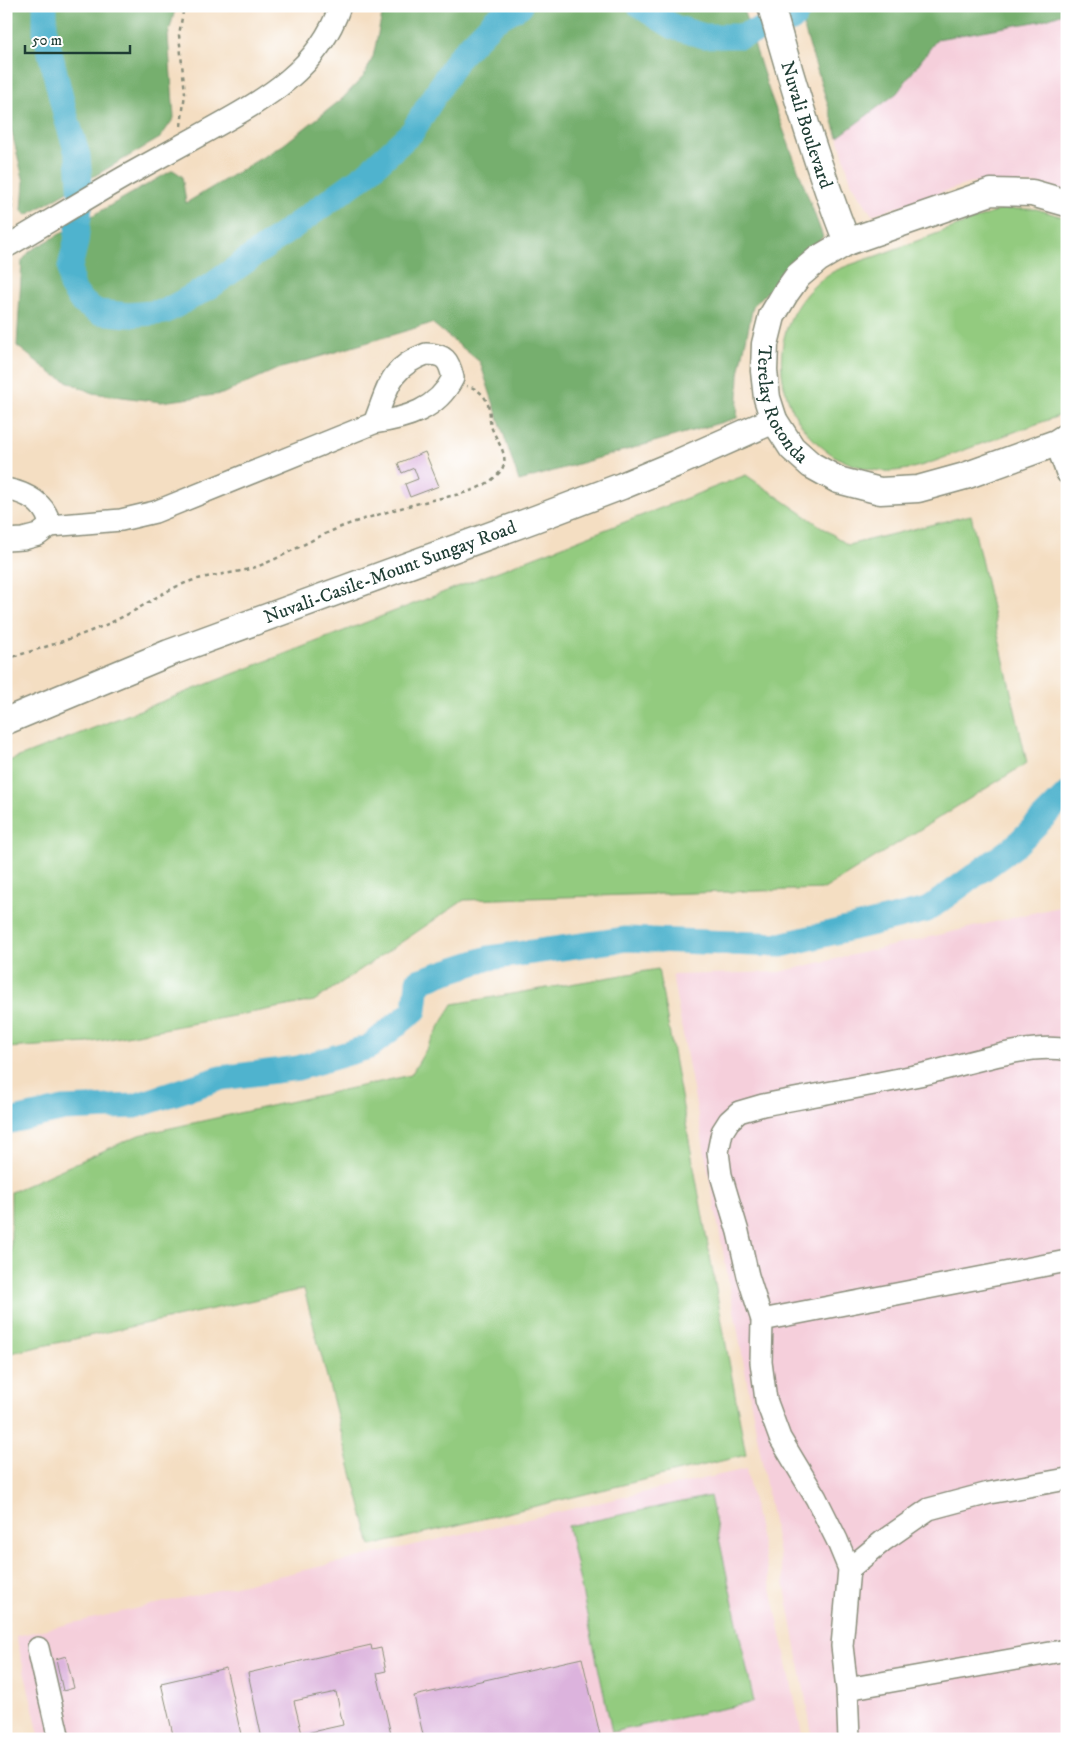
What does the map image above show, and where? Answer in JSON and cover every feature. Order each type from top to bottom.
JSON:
[{"type":"main road","name":"Nuvali Boulevard","points":[[771,6],[792,83],[847,242]]},
{"type":"main road","name":"Terelay Rotonda","points":[[1061,439],[965,476],[918,489],[880,491],[838,480],[811,464],[792,448],[774,420],[766,398],[764,371],[765,344],[772,316],[798,276],[818,259],[847,242],[991,192],[1032,193],[1067,203]]},
{"type":"main road","name":"Nuvali-Casile-Mount Sungay Road","points":[[6,721],[169,653],[622,486],[774,420]]},
{"type":"street","points":[[6,248],[124,177],[280,88],[312,56],[326,38],[340,6]]},
{"type":"street","points":[[6,540],[23,539],[38,535],[50,526],[121,520],[155,512],[374,423]]},
{"type":"street","points":[[1061,439],[1067,473]]},
{"type":"street","points":[[6,489],[29,497],[40,504],[46,511],[50,526]]},
{"type":"street","points":[[849,1739],[847,1689],[842,1646],[849,1569],[820,1506],[780,1438],[766,1400],[761,1362],[762,1320],[721,1175],[718,1152],[722,1132],[738,1112],[763,1105],[924,1074],[1024,1050],[1057,1048],[1067,1050]]},
{"type":"street","points":[[762,1320],[1067,1261]]},
{"type":"street","points":[[849,1569],[883,1541],[929,1509],[989,1493],[1067,1479]]},
{"type":"street","points":[[38,1648],[59,1739]]},
{"type":"street","points":[[847,1689],[1067,1650]]},
{"type":"path","points":[[176,148],[184,112],[185,93],[179,35],[184,6]]},
{"type":"path","points":[[6,182],[12,202],[12,212],[6,224]]},
{"type":"path","points":[[6,659],[60,643],[91,631],[130,613],[157,596],[185,583],[256,567],[335,530],[402,507],[464,494],[484,485],[502,470],[504,453],[490,424],[487,400],[478,391],[466,386]]},
{"type":"shaded area","points":[[1067,12],[1067,193],[1045,185],[974,182],[872,215],[851,182],[838,137],[897,93],[937,39],[1040,21]]},
{"type":"shaded area","points":[[1067,905],[1067,1739],[813,1739],[672,975],[779,972]]},
{"type":"shaded area","points":[[746,1469],[803,1739],[40,1739],[16,1636]]},
{"type":"green space","points":[[6,6],[176,6],[168,36],[174,118],[160,138],[27,215],[22,211],[24,182],[11,129],[6,74]]},
{"type":"green space","points":[[384,6],[742,6],[769,91],[823,237],[753,306],[739,374],[737,418],[519,481],[480,362],[432,323],[275,370],[222,394],[161,402],[92,393],[54,375],[17,346],[22,261],[30,251],[173,170],[182,176],[186,203],[283,145],[342,99],[364,76],[373,57]]},
{"type":"green space","points":[[797,6],[1067,6],[1067,12],[1040,21],[937,39],[897,93],[838,137]]},
{"type":"green space","points":[[1003,209],[1036,209],[1067,218],[1067,413],[904,470],[883,471],[848,463],[819,445],[798,420],[786,391],[781,360],[787,328],[802,299],[834,271]]},
{"type":"green space","points":[[746,475],[848,545],[971,515],[1027,763],[824,889],[464,900],[314,1001],[88,1043],[6,1048],[6,762]]},
{"type":"green space","points":[[658,969],[746,1455],[371,1546],[304,1289],[6,1354],[11,1315],[11,1192],[139,1135],[411,1075],[453,1004]]},
{"type":"green space","points":[[710,1496],[754,1702],[612,1732],[568,1526]]},
{"type":"building","points":[[425,452],[439,486],[410,497],[405,484],[418,479],[414,468],[402,473],[398,463]]},
{"type":"building","points":[[371,1645],[372,1650],[381,1648],[386,1671],[377,1673],[392,1739],[262,1739],[248,1673]],"holes":[[[336,1692],[343,1725],[302,1734],[294,1701]]]},
{"type":"building","points":[[66,1656],[74,1688],[63,1691],[56,1659]]},
{"type":"building","points":[[582,1658],[601,1739],[424,1739],[414,1696]]},
{"type":"building","points":[[226,1668],[242,1739],[174,1739],[161,1683]]},
{"type":"waterway","points":[[45,6],[45,32],[65,114],[78,156],[81,198],[76,242],[70,267],[71,286],[82,302],[98,312],[128,315],[164,312],[211,286],[365,175],[412,132],[458,58],[495,20],[520,6]]},
{"type":"waterway","points":[[640,6],[674,27],[704,36],[740,36],[792,20],[802,6]]},
{"type":"waterway","points":[[6,1122],[64,1109],[135,1106],[221,1078],[298,1068],[369,1047],[415,1010],[418,981],[489,958],[626,939],[781,945],[927,910],[1015,846],[1067,794]]}]
